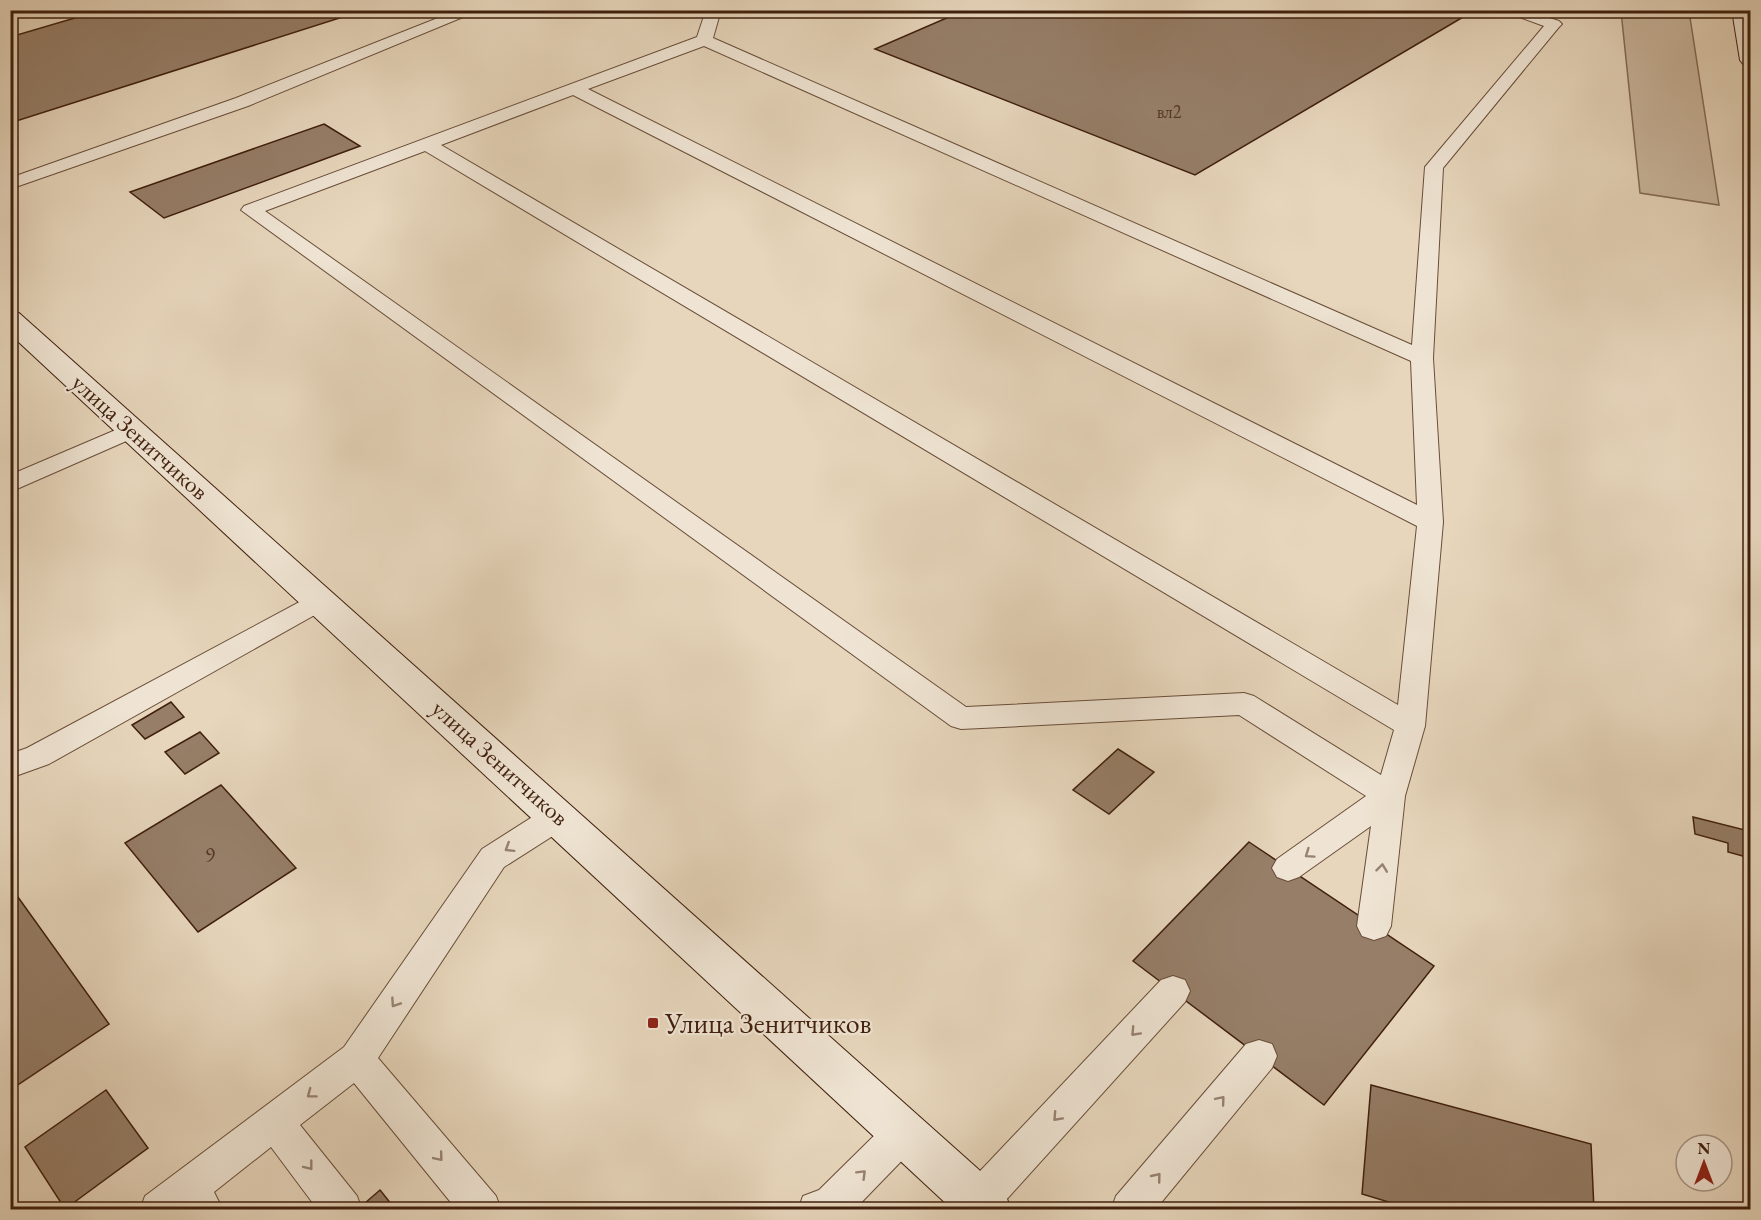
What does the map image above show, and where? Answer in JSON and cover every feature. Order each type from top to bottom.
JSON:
[{"type":"street","points":[[1741,10],[1750,60]]},
{"type":"street","name":"улица Зенитчиков","points":[[10,319],[559,816],[983,1205]]},
{"type":"lane","points":[[10,184],[242,102],[473,10]]},
{"type":"lane","points":[[704,40],[714,10]]},
{"type":"lane","points":[[1374,926],[1390,796],[1410,726],[1430,522],[1422,358],[1434,167],[1554,24],[1507,10]]},
{"type":"lane","points":[[1390,796],[1244,704],[961,718],[251,210],[704,40],[1422,358]]},
{"type":"lane","points":[[574,89],[1430,522]]},
{"type":"lane","points":[[426,144],[1410,726]]},
{"type":"lane","points":[[10,484],[132,430]]},
{"type":"lane","points":[[10,767],[38,756],[320,600]]},
{"type":"lane","points":[[1288,868],[1390,796]]},
{"type":"lane","points":[[183,1202],[274,1122],[357,1059],[493,858],[559,816]]},
{"type":"lane","points":[[983,1205],[1173,991]]},
{"type":"lane","points":[[1130,1209],[1259,1056]]},
{"type":"lane","points":[[357,1059],[482,1209]]},
{"type":"lane","points":[[274,1122],[343,1209]]},
{"type":"lane","points":[[817,1209],[831,1205],[903,1133]]},
{"type":"shaded area","points":[[1621,11],[1689,11],[1719,205],[1640,193]]},
{"type":"building","points":[[102,10],[346,10],[352,14],[10,123],[10,37]]},
{"type":"building","points":[[965,10],[1449,12],[1475,10],[1195,175],[875,49]]},
{"type":"building","points":[[324,124],[360,146],[164,218],[130,192]]},
{"type":"building","points":[[171,702],[184,717],[145,739],[132,725]]},
{"type":"building","points":[[200,732],[219,753],[185,774],[165,752]]},
{"type":"building","points":[[1118,749],[1154,772],[1109,814],[1073,790]]},
{"type":"building","points":[[221,785],[296,868],[198,932],[125,843]]},
{"type":"building","points":[[1693,817],[1749,831],[1750,858],[1728,852],[1728,843],[1695,834]]},
{"type":"building","points":[[1249,842],[1434,966],[1324,1105],[1133,961]]},
{"type":"building","points":[[10,886],[109,1024],[10,1090]]},
{"type":"building","points":[[1371,1085],[1591,1144],[1594,1210],[1415,1210],[1362,1194]]},
{"type":"building","points":[[106,1090],[148,1148],[65,1209],[25,1147]]},
{"type":"building","points":[[380,1190],[396,1210],[357,1210]]},
{"type":"place","name":"Улица Зенитчиков","points":[[653,1023]]}]
